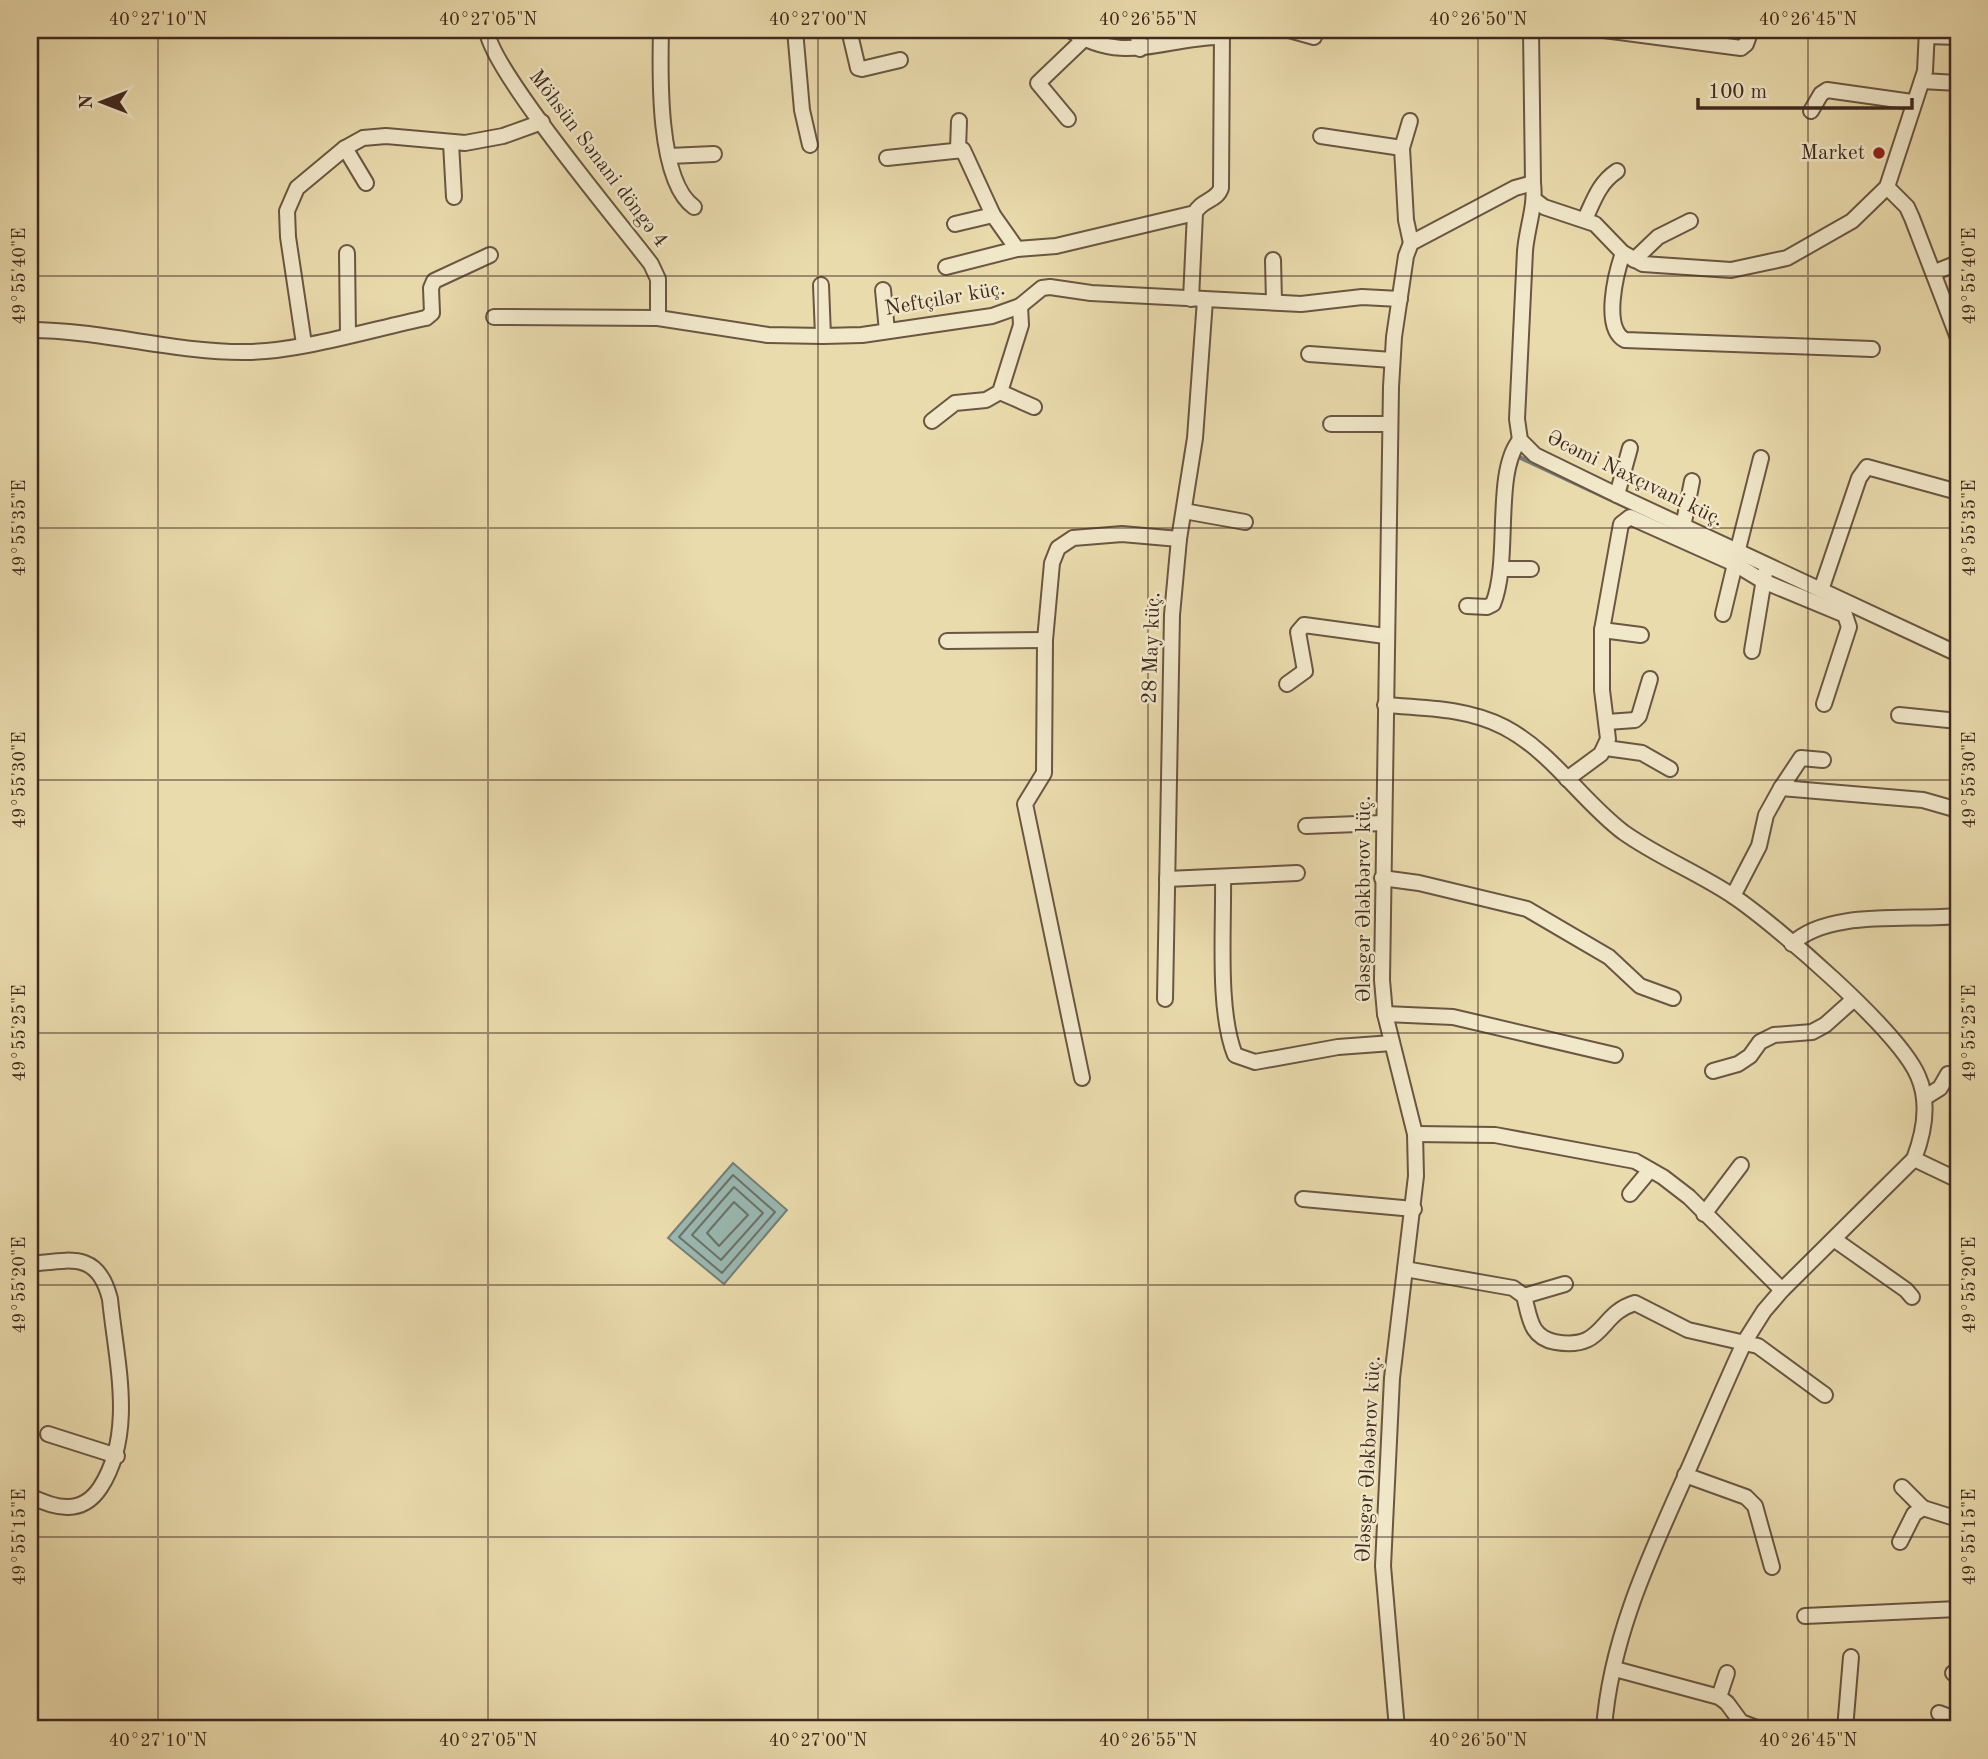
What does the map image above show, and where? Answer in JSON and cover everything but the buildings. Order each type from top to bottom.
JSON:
[{"type":"street","name":"Möhsün Sənani döngə 4","points":[[487,30],[499,59],[542,122],[651,264],[658,279],[658,318]]},
{"type":"street","points":[[661,30],[660,102],[669,156],[682,196],[694,207]]},
{"type":"street","points":[[795,30],[802,110],[810,145]]},
{"type":"street","points":[[849,30],[858,68],[900,60]]},
{"type":"street","points":[[946,267],[1017,249],[1056,246],[1195,213],[1201,204],[1217,196],[1221,187],[1222,34],[1140,49],[1108,48],[1083,40],[1070,30]]},
{"type":"street","points":[[1137,30],[1140,49]]},
{"type":"street","points":[[1289,30],[1314,37]]},
{"type":"street","name":"Əcəmi Naxçıvani küç.","points":[[1531,30],[1533,183],[1536,201],[1530,213],[1525,250],[1517,419],[1520,440],[1535,455],[1683,527],[1736,558],[1768,566],[1958,654]]},
{"type":"street","points":[[1604,30],[1741,48],[1746,44],[1751,30]]},
{"type":"street","points":[[1536,201],[1544,208],[1595,224],[1628,256],[1650,265],[1707,270],[1749,269],[1775,262],[1840,230],[1887,187],[1912,102],[1922,81],[1927,33],[1958,37]]},
{"type":"street","points":[[1068,119],[1038,83],[1083,40]]},
{"type":"street","points":[[1922,81],[1958,83]]},
{"type":"street","points":[[1811,111],[1821,94],[1827,90],[1912,102]]},
{"type":"street","points":[[958,149],[959,121]]},
{"type":"street","points":[[1410,121],[1402,148],[1406,220],[1411,243],[1434,228],[1533,183]]},
{"type":"street","points":[[304,344],[287,211],[291,195],[297,188],[345,148],[363,138],[386,136],[451,143],[503,136],[542,122]]},
{"type":"street","points":[[1321,136],[1402,148]]},
{"type":"street","points":[[451,143],[454,197]]},
{"type":"street","points":[[345,148],[366,183]]},
{"type":"street","points":[[887,158],[963,150],[993,215],[1017,249]]},
{"type":"street","points":[[669,156],[714,154]]},
{"type":"street","points":[[1585,219],[1605,179],[1617,171]]},
{"type":"street","points":[[1887,187],[1907,207],[1935,272],[1958,338]]},
{"type":"street","name":"28 May küç.","points":[[1165,999],[1172,615],[1179,539],[1195,438],[1198,299],[1195,213]]},
{"type":"street","points":[[955,224],[993,215]]},
{"type":"street","points":[[1690,221],[1628,256],[1613,289],[1613,327],[1617,336],[1625,340],[1872,349]]},
{"type":"street","name":"Ələsgər Ələkbərov küç.","points":[[1397,1729],[1383,1566],[1392,1377],[1414,1209],[1415,1134],[1385,1014],[1382,980],[1382,878],[1392,360],[1406,256],[1411,243]]},
{"type":"street","points":[[347,253],[348,335]]},
{"type":"street","points":[[30,330],[245,352],[304,344],[426,318],[432,313],[430,288],[434,281],[490,255]]},
{"type":"street","points":[[1273,260],[1274,302]]},
{"type":"street","points":[[1935,272],[1958,263]]},
{"type":"street","points":[[821,285],[823,336]]},
{"type":"street","name":"Neftçilər küç.","points":[[494,317],[658,318],[768,335],[823,336],[887,331],[992,316],[1020,306],[1042,288],[1050,287],[1274,302],[1319,303],[1378,296],[1400,299]]},
{"type":"street","points":[[883,290],[887,331]]},
{"type":"street","points":[[932,421],[955,403],[986,401],[1000,392],[1021,325],[1020,306]]},
{"type":"street","points":[[1309,354],[1392,360]]},
{"type":"street","points":[[1000,392],[1034,407]]},
{"type":"street","points":[[1331,424],[1390,424]]},
{"type":"street","points":[[1466,606],[1493,604],[1502,569],[1510,460],[1520,440]]},
{"type":"street","points":[[1617,495],[1630,447]]},
{"type":"street","points":[[1723,614],[1761,458]]},
{"type":"street","points":[[1821,590],[1859,478],[1867,467],[1958,492]]},
{"type":"street","points":[[1683,527],[1692,481]]},
{"type":"street","points":[[1184,511],[1245,522]]},
{"type":"street","points":[[1606,748],[1602,630],[1609,580],[1621,524],[1625,519],[1636,518],[1736,558],[1763,581],[1835,610],[1849,621],[1824,704]]},
{"type":"street","points":[[1082,1079],[1026,816],[1028,796],[1044,773],[1045,640],[1052,563],[1058,548],[1073,538],[1122,534],[1179,539]]},
{"type":"street","points":[[1752,651],[1763,581],[1768,566]]},
{"type":"street","points":[[1502,569],[1531,569]]},
{"type":"street","points":[[1287,684],[1305,671],[1298,632],[1304,625],[1385,636]]},
{"type":"street","points":[[1602,630],[1641,635]]},
{"type":"street","points":[[947,641],[1045,640]]},
{"type":"street","points":[[1607,722],[1635,720],[1650,679]]},
{"type":"street","points":[[1385,705],[1447,710],[1502,726],[1531,743],[1619,828],[1645,848],[1733,896],[1792,944],[1890,1035],[1919,1077],[1924,1098],[1923,1137],[1914,1158],[1835,1240],[1782,1290],[1764,1311],[1745,1341],[1646,1564],[1615,1669],[1604,1729]]},
{"type":"street","points":[[1899,715],[1958,721]]},
{"type":"street","points":[[1567,779],[1606,748],[1642,753],[1670,769]]},
{"type":"street","points":[[1733,896],[1759,846],[1766,815],[1781,788],[1801,758],[1823,760]]},
{"type":"street","points":[[1781,788],[1923,800],[1958,810]]},
{"type":"street","points":[[1306,826],[1383,823]]},
{"type":"street","points":[[1167,879],[1297,873]]},
{"type":"street","points":[[1223,878],[1224,979],[1231,1044],[1235,1055],[1255,1062],[1338,1047],[1392,1043]]},
{"type":"street","points":[[1382,878],[1419,883],[1527,909],[1609,957],[1640,986],[1673,998]]},
{"type":"street","points":[[1792,944],[1805,931],[1816,926],[1880,919],[1958,916]]},
{"type":"street","points":[[1713,1071],[1738,1064],[1750,1056],[1760,1042],[1774,1035],[1812,1032],[1825,1025],[1853,1000]]},
{"type":"street","points":[[1385,1014],[1453,1017],[1615,1055]]},
{"type":"street","points":[[1924,1098],[1934,1094],[1948,1074]]},
{"type":"street","points":[[1415,1134],[1495,1135],[1635,1161],[1672,1183],[1782,1290]]},
{"type":"street","points":[[1914,1158],[1958,1180]]},
{"type":"street","points":[[1704,1214],[1741,1165]]},
{"type":"street","points":[[1630,1194],[1650,1170]]},
{"type":"street","points":[[1303,1199],[1414,1209]]},
{"type":"street","points":[[1835,1240],[1912,1297]]},
{"type":"street","points":[[30,1264],[84,1261],[95,1267],[106,1281],[122,1416],[117,1456],[95,1495],[84,1505],[65,1508],[30,1496]]},
{"type":"street","points":[[1405,1269],[1513,1288],[1524,1296],[1533,1329],[1545,1340],[1580,1344],[1589,1340],[1626,1306],[1635,1303],[1688,1330],[1745,1341],[1776,1357],[1825,1395]]},
{"type":"street","points":[[1524,1296],[1565,1284]]},
{"type":"street","points":[[48,1434],[117,1456]]},
{"type":"street","points":[[1685,1475],[1746,1497],[1755,1506],[1772,1567]]},
{"type":"street","points":[[1902,1487],[1923,1507],[1958,1519]]},
{"type":"street","points":[[1900,1542],[1914,1514],[1923,1507]]},
{"type":"street","points":[[1805,1616],[1958,1609]]},
{"type":"street","points":[[1845,1729],[1851,1657]]},
{"type":"street","points":[[1615,1669],[1719,1698],[1727,1703],[1741,1722],[1759,1729]]},
{"type":"street","points":[[1719,1698],[1727,1673]]},
{"type":"street","points":[[1939,1713],[1958,1720]]},
{"type":"water","points":[[733,1163],[787,1210],[724,1284],[668,1238]]},
{"type":"waterway","points":[[1519,457],[1635,511]]},
{"type":"place","name":"Market","points":[[1879,153]]}]
